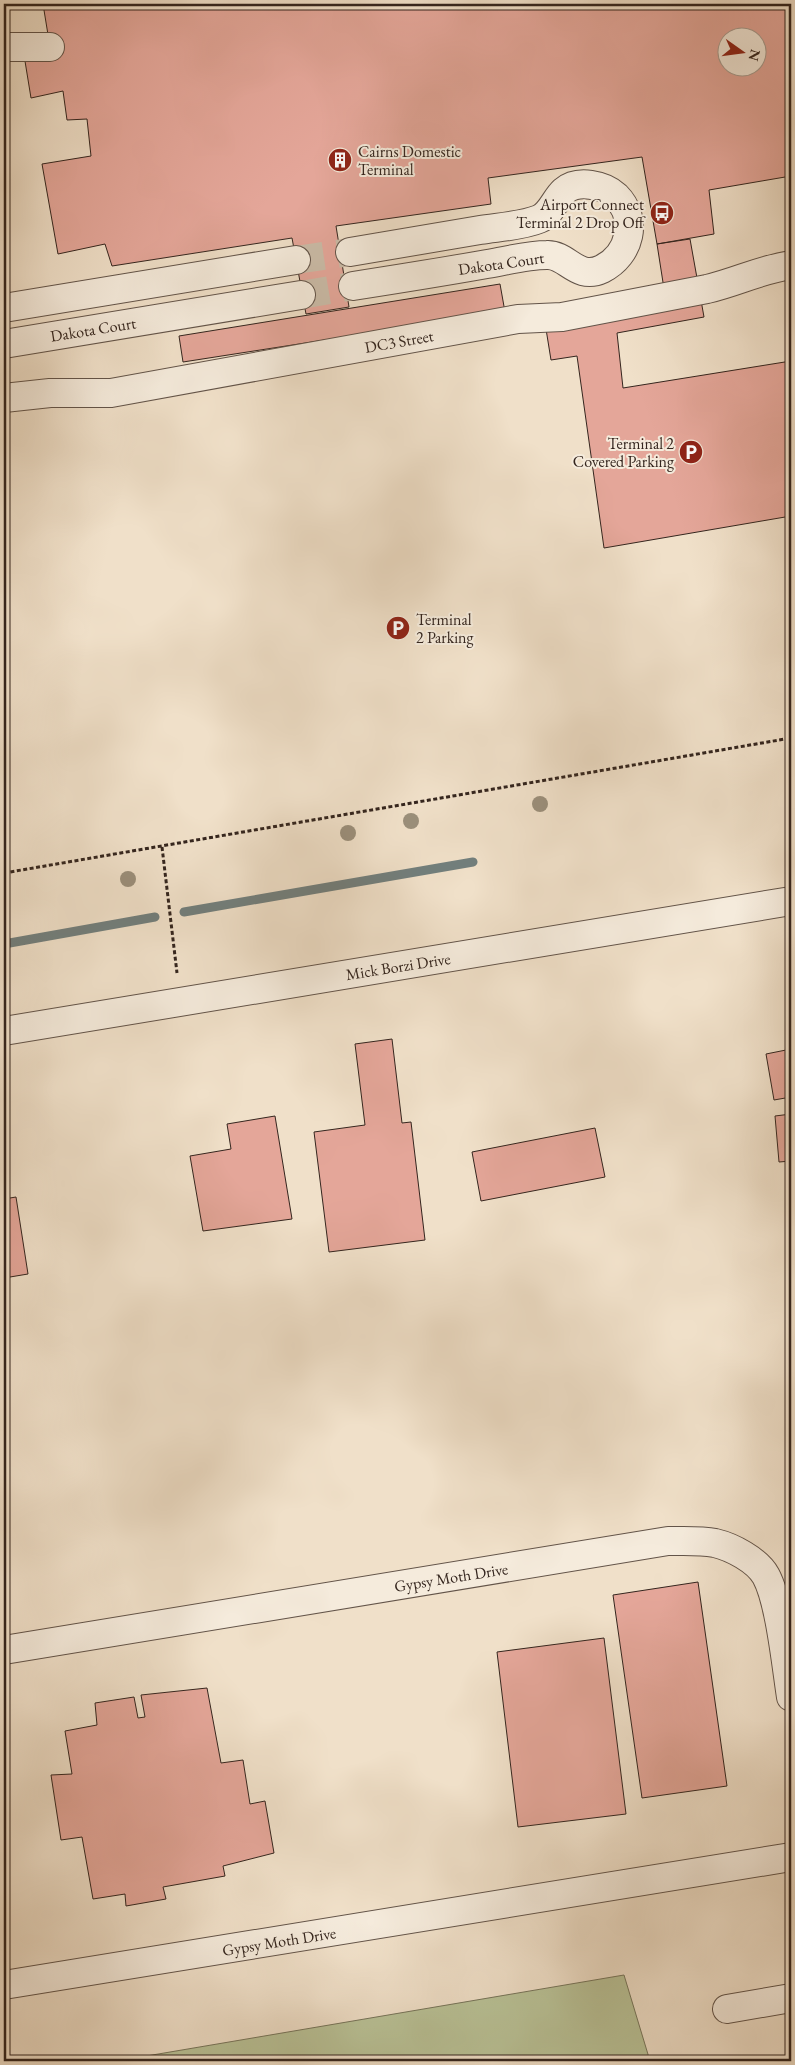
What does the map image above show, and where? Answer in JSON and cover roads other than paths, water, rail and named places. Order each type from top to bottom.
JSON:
[{"type":"street","points":[[4,48],[50,47]]},
{"type":"street","name":"Dakota Court","points":[[350,252],[540,218],[548,212],[565,190],[578,185],[592,185],[605,188],[616,196],[624,207],[629,220],[629,235],[624,250],[614,261],[601,269],[587,272],[579,270],[548,255],[353,286]]},
{"type":"street","points":[[4,308],[296,260]]},
{"type":"street","name":"DC3 Street","points":[[4,398],[50,393],[112,393],[518,319],[571,315],[707,289],[727,284],[756,272],[791,265]]},
{"type":"street","name":"Dakota Court","points":[[4,344],[301,295]]},
{"type":"street","name":"Mick Borzi Drive","points":[[4,1031],[791,901]]},
{"type":"street","name":"Gypsy Moth Drive","points":[[4,1650],[659,1542],[694,1541],[715,1543],[732,1548],[765,1574],[774,1595],[791,1697]]},
{"type":"street","name":"Gypsy Moth Drive","points":[[4,1985],[791,1857]]},
{"type":"street","points":[[728,2009],[791,1998]]},
{"type":"waterway","points":[[184,912],[473,862]]},
{"type":"waterway","points":[[4,944],[155,917]]},
{"type":"tunnel","points":[[296,260],[350,252]]},
{"type":"tunnel","points":[[301,295],[353,286]]},
{"type":"place","name":"Cairns Domestic Terminal","points":[[340,160]]},
{"type":"place","name":"Airport Connect Terminal 2 Drop Off","points":[[662,213]]},
{"type":"place","name":"Terminal 2 Covered Parking","points":[[691,452]]},
{"type":"place","name":"Terminal 2 Parking","points":[[398,628]]}]
